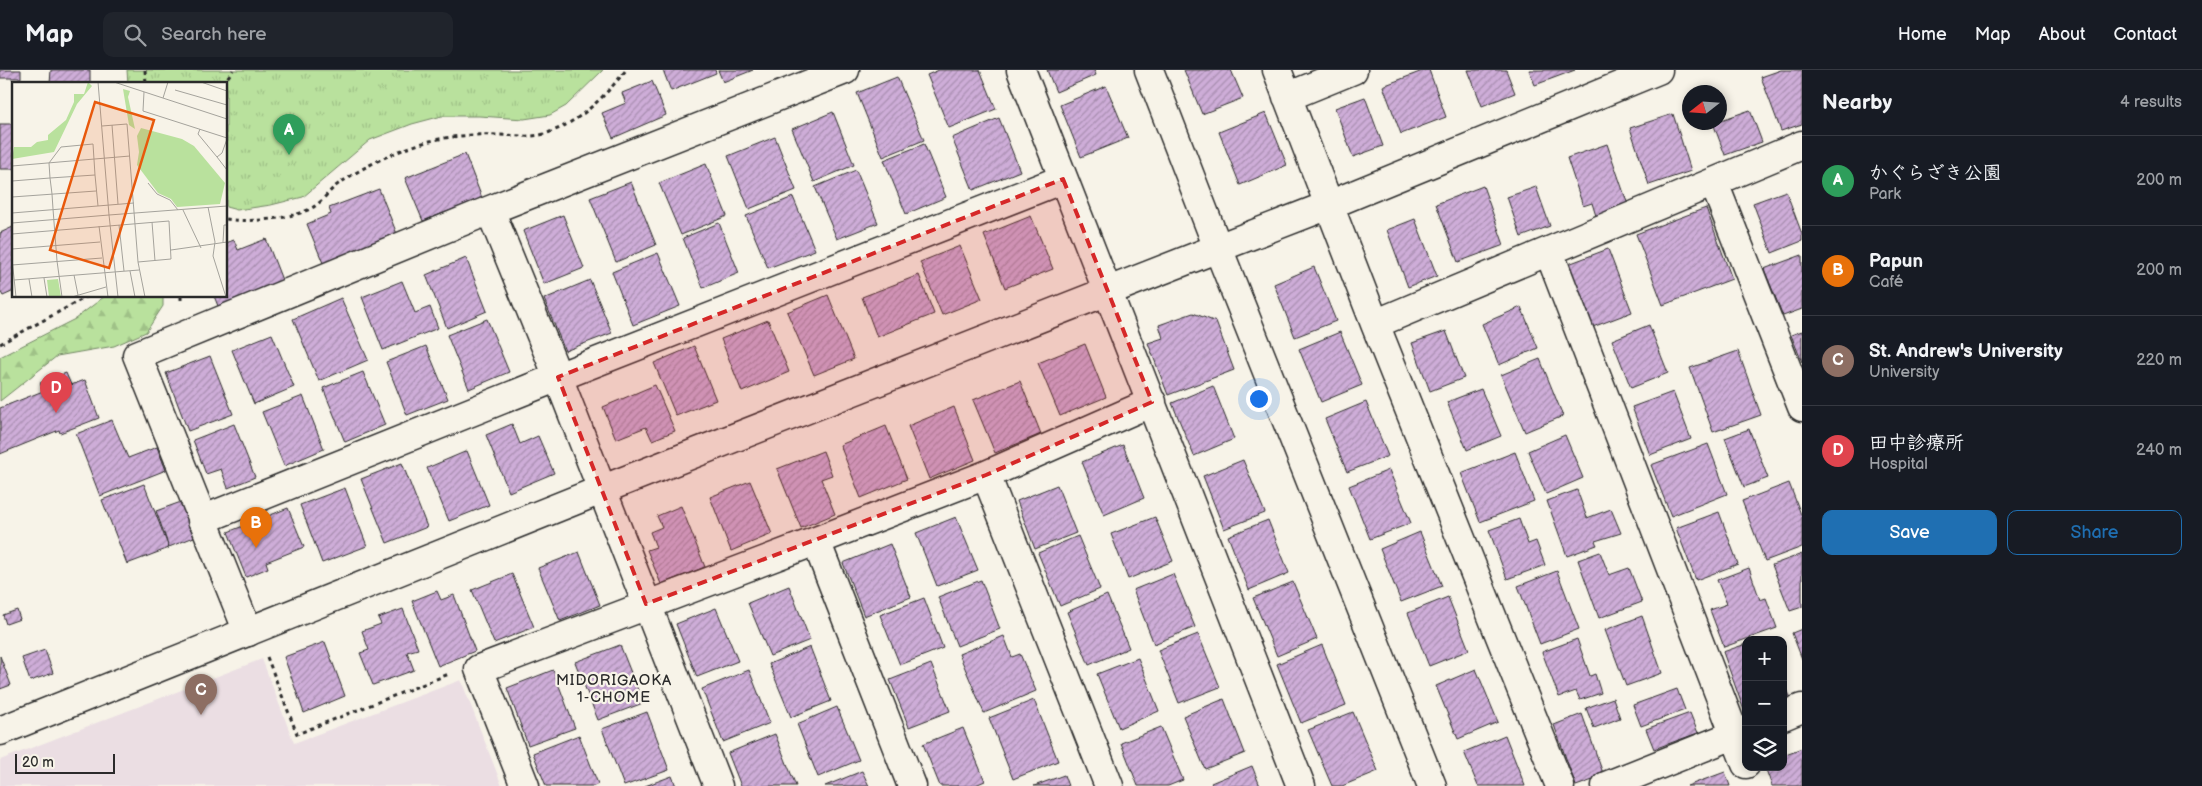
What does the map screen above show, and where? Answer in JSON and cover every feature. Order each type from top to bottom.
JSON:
[{"type":"street","points":[[252,630],[202,520],[137,355],[490,210],[845,70]]},
{"type":"street","points":[[1021,70],[1302,786]]},
{"type":"street","points":[[1148,70],[1432,786]]},
{"type":"street","points":[[1277,70],[1375,324],[1560,786]]},
{"type":"street","points":[[1288,97],[1353,70]]},
{"type":"street","points":[[0,731],[601,490],[1329,206],[1658,70]]},
{"type":"street","points":[[1375,324],[1802,145]]},
{"type":"street","points":[[202,520],[558,377],[1063,179]]},
{"type":"street","points":[[1714,183],[1802,406]]},
{"type":"street","points":[[490,210],[558,377],[718,786]]},
{"type":"street","points":[[1549,252],[1740,733],[1606,786]]},
{"type":"street","points":[[525,786],[479,668],[986,475],[1152,402]]},
{"type":"street","points":[[986,475],[1109,786]]},
{"type":"street","points":[[816,541],[912,786]]},
{"type":"street","points":[[1787,714],[1802,708]]},
{"type":"street","points":[[1748,771],[1754,786]]},
{"type":"path","points":[[224,82],[233,70]]},
{"type":"path","points":[[228,219],[255,221],[306,211],[316,206],[338,184],[362,170],[393,154],[429,141],[460,136],[497,134],[533,137],[551,132],[595,105],[626,70]]},
{"type":"path","points":[[1,342],[84,298]]},
{"type":"path","points":[[252,630],[297,734],[462,669],[479,668]]},
{"type":"highlighted area","points":[[1063,179],[1152,402],[986,475],[646,604],[558,377]]},
{"type":"shaded area","points":[[262,659],[294,743],[461,680],[502,786],[0,786],[0,760]]},
{"type":"green space","points":[[127,70],[603,70],[566,106],[550,115],[524,119],[442,116],[412,124],[370,140],[303,197],[271,205],[237,210],[228,208],[228,82],[128,82]]},
{"type":"green space","points":[[102,298],[163,298],[163,306],[146,332],[114,346],[57,356],[0,401],[0,357],[75,319]]},
{"type":"building","points":[[0,70],[21,70],[21,78],[0,78]]},
{"type":"building","points":[[51,70],[90,70],[90,82],[50,82]]},
{"type":"building","points":[[663,70],[715,70],[716,73],[671,91]]},
{"type":"building","points":[[718,70],[753,70],[723,82]]},
{"type":"building","points":[[939,70],[980,70],[996,109],[949,128],[927,75]]},
{"type":"building","points":[[1047,70],[1094,70],[1096,75],[1056,92]]},
{"type":"building","points":[[1184,70],[1231,70],[1243,98],[1202,114]]},
{"type":"building","points":[[1429,70],[1446,117],[1401,134],[1383,86]]},
{"type":"building","points":[[1468,70],[1506,70],[1515,93],[1482,106]]},
{"type":"building","points":[[1529,70],[1575,70],[1535,85]]},
{"type":"building","points":[[1781,70],[1802,70],[1802,124],[1781,131],[1761,77]]},
{"type":"building","points":[[897,77],[924,140],[883,157],[857,93]]},
{"type":"building","points":[[652,81],[666,115],[613,138],[602,113],[626,103],[622,93]]},
{"type":"building","points":[[1106,86],[1128,138],[1081,157],[1060,105]]},
{"type":"building","points":[[1365,97],[1383,146],[1353,157],[1335,108]]},
{"type":"building","points":[[1750,110],[1762,142],[1725,155],[1716,130],[1727,130],[1727,118]]},
{"type":"building","points":[[833,112],[854,165],[814,182],[792,129]]},
{"type":"building","points":[[1266,113],[1287,165],[1240,185],[1219,132]]},
{"type":"building","points":[[1673,114],[1691,171],[1649,185],[1630,128]]},
{"type":"building","points":[[999,118],[1020,171],[973,190],[952,138]]},
{"type":"building","points":[[0,124],[12,124],[12,169],[0,169]]},
{"type":"building","points":[[775,137],[796,190],[749,209],[728,156]]},
{"type":"building","points":[[924,144],[946,197],[906,214],[884,160]]},
{"type":"building","points":[[1607,144],[1628,205],[1596,216],[1592,203],[1583,206],[1567,158]]},
{"type":"building","points":[[465,154],[482,198],[423,221],[405,178]]},
{"type":"building","points":[[706,164],[727,216],[681,235],[659,183]]},
{"type":"building","points":[[856,170],[878,223],[837,239],[815,187]]},
{"type":"building","points":[[631,182],[656,245],[616,262],[590,198]]},
{"type":"building","points":[[1483,186],[1504,245],[1458,262],[1436,204]]},
{"type":"building","points":[[1536,187],[1550,226],[1521,237],[1507,197]]},
{"type":"building","points":[[379,189],[397,234],[323,263],[307,224],[331,214],[329,208]]},
{"type":"building","points":[[1786,191],[1802,234],[1802,241],[1772,253],[1753,203]]},
{"type":"building","points":[[793,197],[815,250],[768,268],[746,216]]},
{"type":"building","points":[[1706,208],[1732,279],[1663,305],[1636,234]]},
{"type":"building","points":[[563,215],[584,268],[544,284],[523,231]]},
{"type":"building","points":[[1031,216],[1053,269],[1005,288],[984,235]]},
{"type":"building","points":[[1415,219],[1437,276],[1408,287],[1387,230]]},
{"type":"building","points":[[719,223],[739,273],[703,288],[683,238]]},
{"type":"building","points":[[12,227],[12,292],[3,296],[0,291],[0,233]]},
{"type":"building","points":[[266,239],[282,280],[218,306],[215,298],[228,298],[228,242],[234,240],[238,250]]},
{"type":"building","points":[[960,246],[982,299],[942,315],[920,262]]},
{"type":"building","points":[[1608,249],[1632,312],[1590,328],[1566,265]]},
{"type":"building","points":[[658,253],[680,306],[633,325],[612,272]]},
{"type":"building","points":[[1802,255],[1802,309],[1783,316],[1764,269]]},
{"type":"building","points":[[466,258],[487,311],[447,328],[426,275]]},
{"type":"building","points":[[1314,267],[1336,321],[1295,337],[1274,284]]},
{"type":"building","points":[[919,275],[934,314],[877,337],[862,297]]},
{"type":"building","points":[[590,280],[612,333],[565,351],[544,299]]},
{"type":"building","points":[[402,281],[415,313],[430,307],[438,328],[383,350],[362,297]]},
{"type":"building","points":[[828,295],[854,359],[814,375],[787,312]]},
{"type":"building","points":[[341,298],[368,360],[319,381],[293,319]]},
{"type":"building","points":[[1521,307],[1538,348],[1499,365],[1482,324]]},
{"type":"building","points":[[1193,313],[1216,322],[1234,370],[1168,395],[1148,343],[1163,338],[1159,325]]},
{"type":"building","points":[[487,319],[509,372],[469,389],[447,335]]},
{"type":"building","points":[[768,320],[789,372],[742,392],[721,339]]},
{"type":"building","points":[[1649,325],[1668,373],[1631,388],[1612,340]]},
{"type":"building","points":[[1446,331],[1464,378],[1430,391],[1412,343]]},
{"type":"building","points":[[1802,331],[1802,362],[1791,335]]},
{"type":"building","points":[[1340,332],[1362,385],[1321,402],[1299,349]]},
{"type":"building","points":[[272,334],[294,387],[254,404],[232,350]]},
{"type":"building","points":[[1085,344],[1106,397],[1060,416],[1038,363]]},
{"type":"building","points":[[426,346],[448,399],[407,415],[386,362]]},
{"type":"building","points":[[694,346],[716,400],[676,416],[654,363]]},
{"type":"building","points":[[1738,351],[1761,415],[1713,432],[1690,368]]},
{"type":"building","points":[[210,356],[233,414],[188,431],[166,373]]},
{"type":"building","points":[[1540,359],[1563,416],[1525,432],[1501,375]]},
{"type":"building","points":[[363,372],[385,425],[345,442],[323,388]]},
{"type":"building","points":[[66,373],[71,385],[85,380],[99,418],[60,433],[59,430],[0,454],[0,408],[43,391],[40,383]]},
{"type":"building","points":[[1020,381],[1041,434],[995,453],[973,400]]},
{"type":"building","points":[[655,385],[675,431],[652,440],[646,427],[616,439],[603,407]]},
{"type":"building","points":[[1213,386],[1234,439],[1194,456],[1172,403]]},
{"type":"building","points":[[1481,389],[1501,436],[1467,450],[1447,402]]},
{"type":"building","points":[[1673,392],[1691,439],[1650,455],[1632,407]]},
{"type":"building","points":[[303,396],[324,449],[284,466],[262,412]]},
{"type":"building","points":[[1366,402],[1388,456],[1347,472],[1325,419]]},
{"type":"building","points":[[954,407],[975,460],[929,479],[908,426]]},
{"type":"building","points":[[112,420],[128,458],[157,447],[166,470],[100,496],[76,434]]},
{"type":"building","points":[[234,424],[255,477],[228,488],[221,469],[206,474],[193,440]]},
{"type":"building","points":[[512,424],[520,444],[538,436],[554,473],[509,492],[486,435]]},
{"type":"building","points":[[886,426],[907,479],[861,498],[840,445]]},
{"type":"building","points":[[1749,429],[1768,478],[1744,487],[1725,438]]},
{"type":"building","points":[[1565,435],[1583,478],[1546,494],[1528,451]]},
{"type":"building","points":[[1708,444],[1727,494],[1671,516],[1651,465]]},
{"type":"building","points":[[1123,445],[1144,498],[1104,515],[1082,462]]},
{"type":"building","points":[[467,451],[489,505],[449,521],[427,468]]},
{"type":"building","points":[[823,451],[832,475],[821,479],[835,514],[801,528],[777,469]]},
{"type":"building","points":[[1515,452],[1534,501],[1480,522],[1461,473]]},
{"type":"building","points":[[1243,460],[1265,513],[1224,529],[1203,476]]},
{"type":"building","points":[[402,463],[427,527],[387,543],[361,479]]},
{"type":"building","points":[[1389,470],[1411,523],[1370,539],[1349,486]]},
{"type":"building","points":[[750,481],[772,534],[731,551],[710,497]]},
{"type":"building","points":[[1789,483],[1802,517],[1802,547],[1765,561],[1742,501]]},
{"type":"building","points":[[144,484],[169,548],[127,564],[102,500]]},
{"type":"building","points":[[1057,485],[1076,533],[1035,549],[1017,501]]},
{"type":"building","points":[[345,488],[367,546],[322,563],[300,505]]},
{"type":"building","points":[[1577,490],[1587,518],[1611,509],[1621,533],[1595,541],[1597,545],[1567,556],[1547,501]]},
{"type":"building","points":[[181,502],[194,537],[169,547],[156,511]]},
{"type":"building","points":[[681,506],[705,567],[661,584],[647,550],[656,547],[650,532],[662,527],[657,516]]},
{"type":"building","points":[[288,508],[304,547],[266,562],[268,568],[246,577],[228,532]]},
{"type":"building","points":[[1719,512],[1738,564],[1696,580],[1676,528]]},
{"type":"building","points":[[956,517],[978,570],[937,586],[916,533]]},
{"type":"building","points":[[1155,517],[1173,561],[1128,579],[1111,534]]},
{"type":"building","points":[[1519,519],[1528,544],[1536,541],[1545,565],[1507,579],[1489,530]]},
{"type":"building","points":[[1268,520],[1289,573],[1249,590],[1228,536]]},
{"type":"building","points":[[1420,532],[1442,586],[1401,602],[1380,549]]},
{"type":"building","points":[[1078,536],[1100,589],[1060,606],[1038,553]]},
{"type":"building","points":[[890,544],[911,597],[864,616],[843,563]]},
{"type":"building","points":[[579,552],[600,605],[560,621],[538,568]]},
{"type":"building","points":[[1600,552],[1609,575],[1629,568],[1642,602],[1599,618],[1578,560]]},
{"type":"building","points":[[1802,554],[1802,607],[1790,611],[1772,565]]},
{"type":"building","points":[[1749,568],[1760,600],[1766,598],[1777,628],[1755,636],[1742,636],[1742,641],[1724,647],[1710,610],[1727,604],[1717,580]]},
{"type":"building","points":[[1557,571],[1579,629],[1540,644],[1518,586]]},
{"type":"building","points":[[512,574],[534,627],[494,643],[472,590]]},
{"type":"building","points":[[1173,574],[1195,627],[1154,644],[1133,590]]},
{"type":"building","points":[[981,580],[1000,629],[957,646],[938,597]]},
{"type":"building","points":[[1293,582],[1317,639],[1277,656],[1253,598]]},
{"type":"building","points":[[789,586],[810,640],[770,656],[748,603]]},
{"type":"building","points":[[437,591],[441,600],[454,595],[475,651],[438,666],[412,601]]},
{"type":"building","points":[[1107,595],[1129,648],[1089,665],[1067,612]]},
{"type":"building","points":[[1448,597],[1469,650],[1429,666],[1408,613]]},
{"type":"building","points":[[924,598],[943,648],[900,665],[880,615]]},
{"type":"building","points":[[716,608],[738,661],[697,677],[676,624]]},
{"type":"building","points":[[403,609],[418,649],[407,652],[414,670],[373,685],[360,653],[369,650],[362,631],[381,624],[378,618]]},
{"type":"building","points":[[17,610],[20,619],[6,624],[3,615]]},
{"type":"building","points":[[1642,616],[1662,673],[1626,686],[1605,630]]},
{"type":"building","points":[[1802,629],[1802,659],[1792,633]]},
{"type":"building","points":[[1198,634],[1220,687],[1179,703],[1158,650]]},
{"type":"building","points":[[1004,636],[1012,657],[1020,654],[1036,691],[984,713],[959,654]]},
{"type":"building","points":[[1577,639],[1590,676],[1595,674],[1601,693],[1580,700],[1576,691],[1559,697],[1542,652]]},
{"type":"building","points":[[325,642],[345,696],[304,713],[284,657]]},
{"type":"building","points":[[620,645],[643,703],[598,720],[575,662]]},
{"type":"building","points":[[1322,645],[1346,705],[1301,723],[1277,664]]},
{"type":"building","points":[[1742,645],[1742,705],[1723,652]]},
{"type":"building","points":[[810,647],[831,701],[791,717],[769,664]]},
{"type":"building","points":[[45,650],[53,673],[30,681],[22,658]]},
{"type":"building","points":[[0,656],[11,685],[0,689]]},
{"type":"building","points":[[1138,658],[1159,711],[1119,728],[1097,674]]},
{"type":"building","points":[[931,664],[950,711],[909,727],[890,680]]},
{"type":"building","points":[[1476,669],[1498,722],[1458,739],[1436,686]]},
{"type":"building","points":[[553,670],[575,728],[528,745],[507,688]]},
{"type":"building","points":[[749,670],[770,723],[723,742],[702,689]]},
{"type":"building","points":[[1677,689],[1685,710],[1641,726],[1633,705]]},
{"type":"building","points":[[1787,689],[1791,699],[1787,700]]},
{"type":"building","points":[[1613,698],[1620,718],[1594,728],[1586,708]]},
{"type":"building","points":[[1224,699],[1245,753],[1205,769],[1183,716]]},
{"type":"building","points":[[1034,700],[1058,761],[1013,779],[989,718]]},
{"type":"building","points":[[837,707],[859,760],[818,777],[797,724]]},
{"type":"building","points":[[647,712],[669,770],[624,786],[602,729]]},
{"type":"building","points":[[1353,712],[1378,771],[1342,786],[1332,786],[1308,730]]},
{"type":"building","points":[[1690,713],[1698,733],[1654,749],[1646,729]]},
{"type":"building","points":[[1582,714],[1604,776],[1576,786],[1554,725]]},
{"type":"building","points":[[1161,727],[1183,780],[1168,786],[1138,786],[1121,743]]},
{"type":"building","points":[[963,728],[985,781],[973,786],[940,786],[923,744]]},
{"type":"building","points":[[775,734],[796,786],[741,786],[728,753]]},
{"type":"building","points":[[579,735],[598,784],[594,786],[546,786],[533,753]]},
{"type":"building","points":[[1505,735],[1525,786],[1478,786],[1464,752]]},
{"type":"building","points":[[1802,748],[1802,786],[1772,786],[1766,771],[1787,771],[1787,754]]},
{"type":"building","points":[[1252,766],[1260,786],[1213,786],[1211,783]]},
{"type":"building","points":[[862,771],[869,786],[825,786]]},
{"type":"building","points":[[1725,772],[1730,786],[1687,786]]},
{"type":"building","points":[[1064,775],[1068,786],[1034,786]]},
{"type":"building","points":[[672,776],[676,786],[645,786]]},
{"type":"place","name":"かぐらざき公園","points":[[289,155]]},
{"type":"place","name":"田中診療所","points":[[56,413]]},
{"type":"place","name":"Papun","points":[[256,548]]},
{"type":"place","name":"St. Andrew's University","points":[[201,715]]},
{"type":"district","name":"MIDORIGAOKA 1-CHOME","points":[[614,688]]}]
